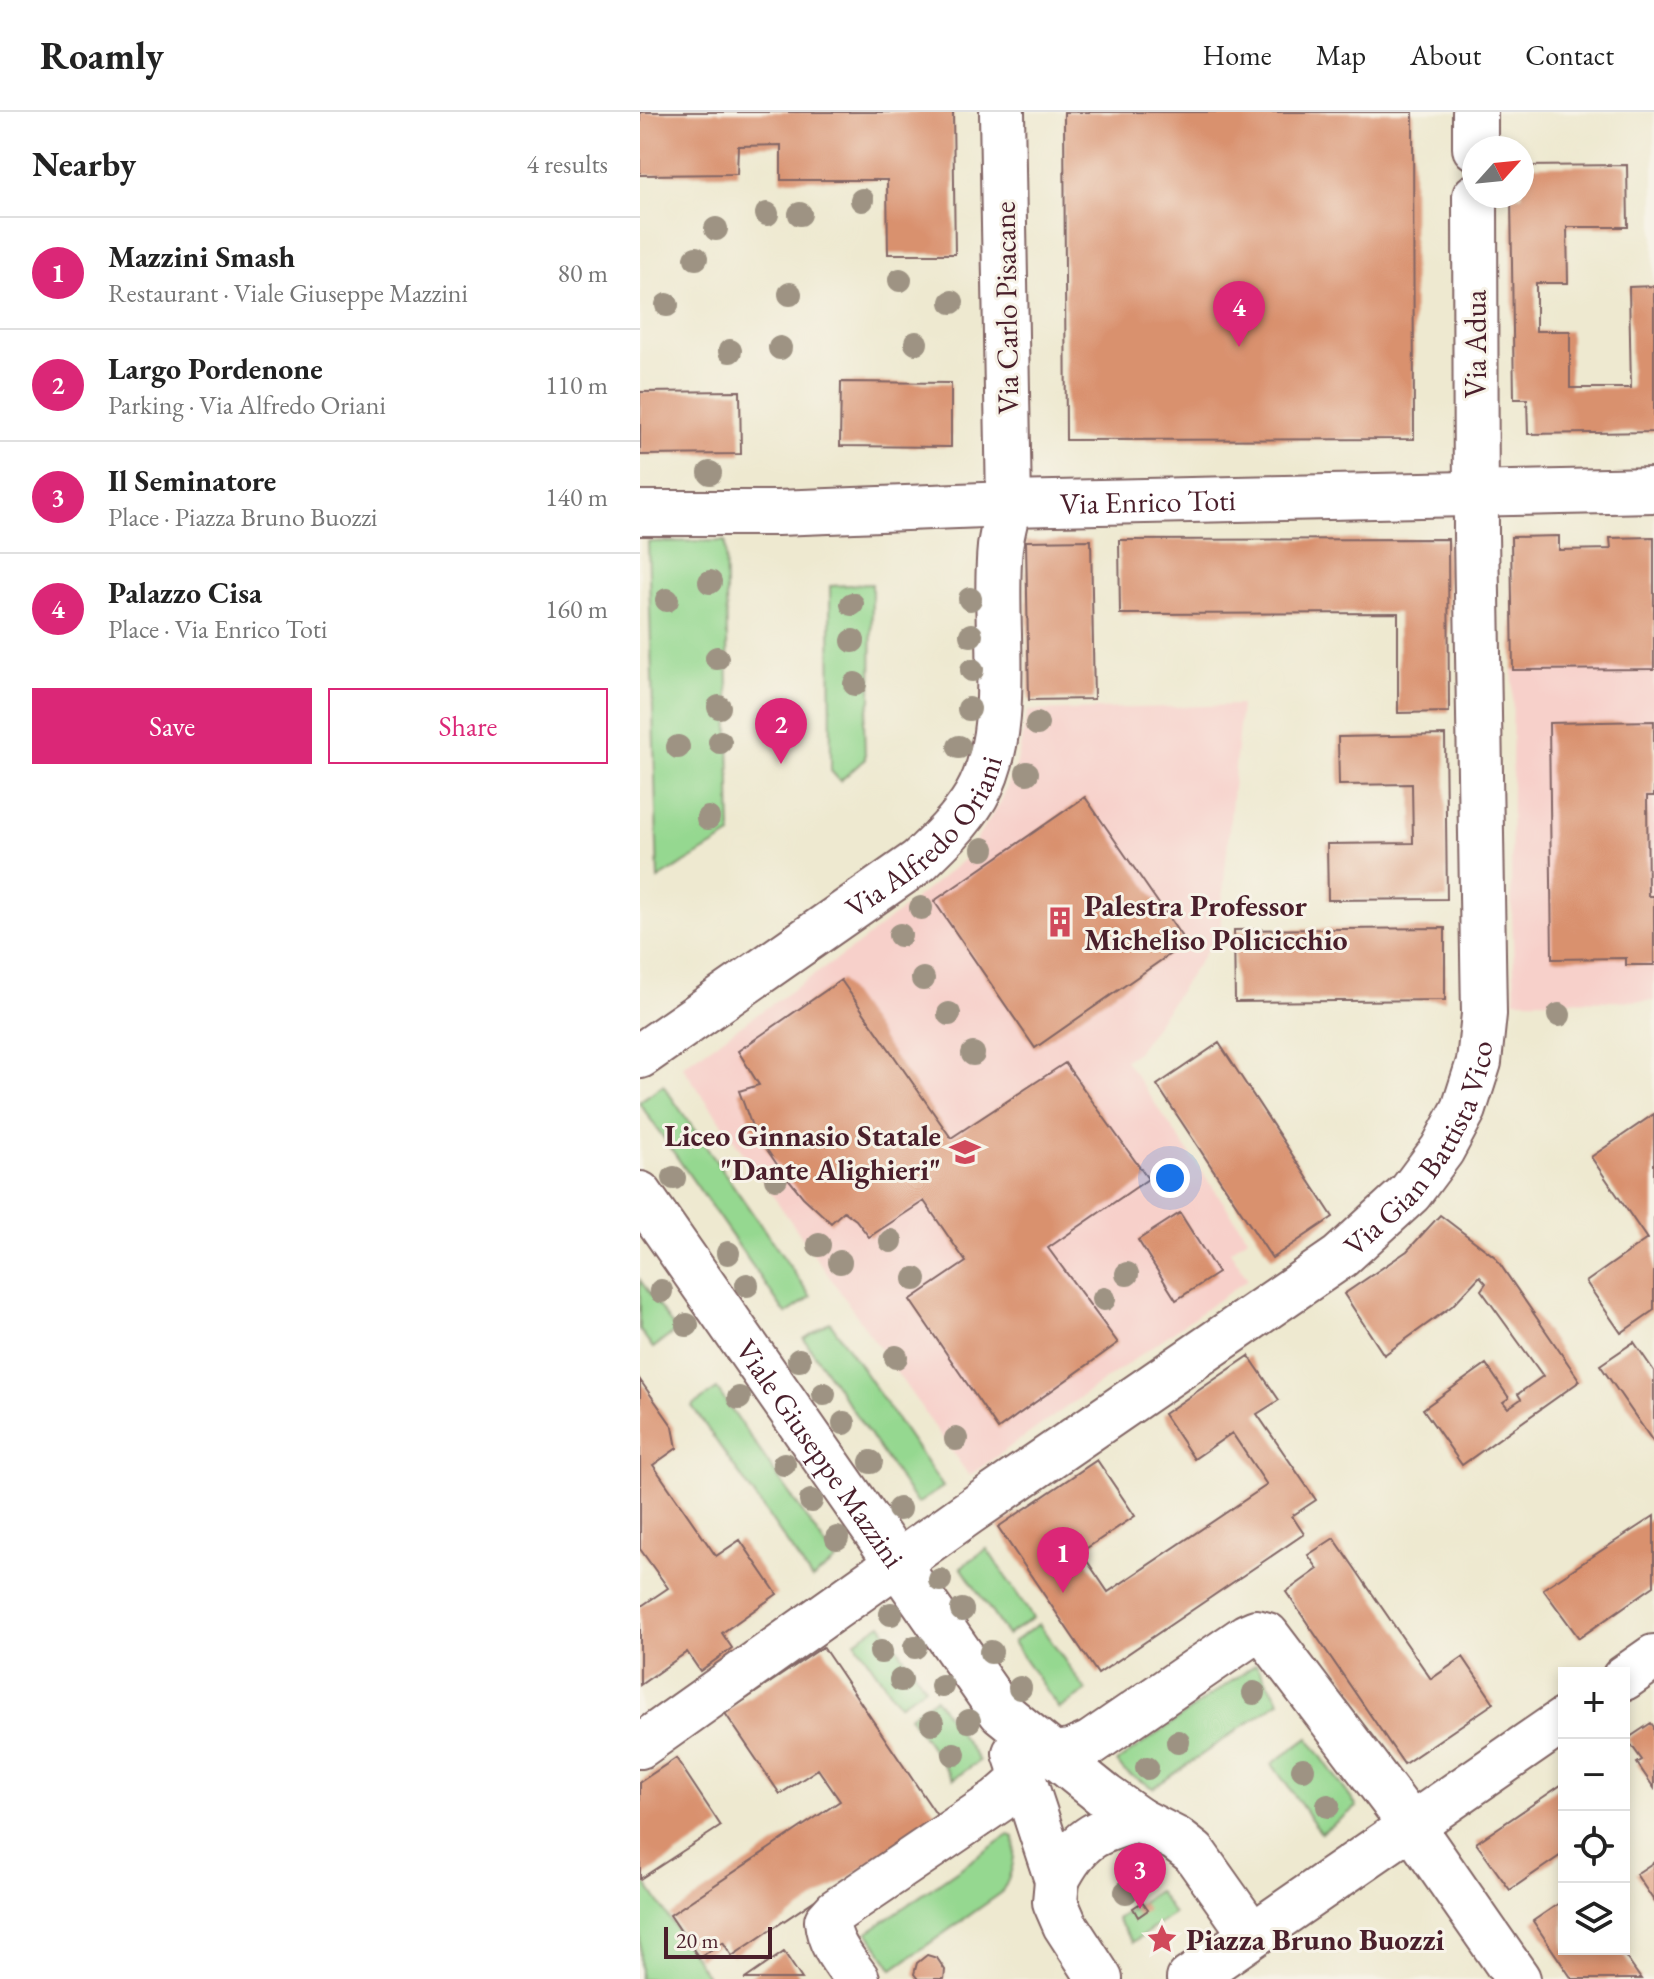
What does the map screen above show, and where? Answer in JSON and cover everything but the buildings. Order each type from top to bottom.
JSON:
[{"type":"street","name":"Via Carlo Pisacane","points":[[1002,112],[1009,504]]},
{"type":"street","points":[[1475,112],[1475,136]]},
{"type":"street","name":"Via Adua","points":[[1475,208],[1476,492]]},
{"type":"street","name":"Via Enrico Toti","points":[[640,513],[777,513],[1009,504],[1654,490]]},
{"type":"street","name":"Via Gian Battista Vico","points":[[640,1746],[897,1563],[1340,1257],[1410,1193],[1442,1150],[1464,1109],[1479,1062],[1484,1014],[1476,492]]},
{"type":"street","name":"Via Alfredo Oriani","points":[[640,1056],[919,861],[951,831],[977,795],[989,763],[997,722],[1000,547],[1009,504]]},
{"type":"street","name":"Viale Giuseppe Mazzini","points":[[640,1194],[1037,1763]]},
{"type":"street","points":[[857,1979],[836,1951],[828,1934],[827,1921],[836,1911],[998,1801],[1037,1763],[1091,1743],[1256,1632],[1267,1635],[1276,1644],[1411,1825],[1518,1979]]},
{"type":"street","points":[[1630,1674],[1654,1657]]},
{"type":"street","points":[[1189,1979],[1558,1724]]},
{"type":"street","points":[[1037,1763],[1176,1839],[1194,1853],[1252,1935]]},
{"type":"street","points":[[1037,1763],[1057,1880],[1055,1902],[1065,1925],[1100,1979]]},
{"type":"street","points":[[1057,1880],[1071,1854],[1088,1838],[1111,1827],[1139,1820]]},
{"type":"shaded area","points":[[1654,669],[1654,1001],[1515,1000],[1511,886],[1513,670]]},
{"type":"shaded area","name":"Liceo Ginnasio Statale \"Dante Alighieri\"","points":[[1241,705],[1221,930],[1137,1052],[1125,1060],[1248,1238],[1230,1251],[1248,1279],[969,1476],[682,1066],[859,944],[962,861],[1000,803],[1016,766],[1028,711]]},
{"type":"green space","points":[[725,541],[731,835],[658,879],[648,542]]},
{"type":"green space","points":[[872,584],[871,700],[864,721],[865,759],[840,781],[831,771],[830,586]]},
{"type":"green space","points":[[663,1085],[811,1297],[786,1314],[640,1104]]},
{"type":"green space","points":[[640,1280],[676,1331],[653,1348],[640,1330]]},
{"type":"green space","points":[[830,1322],[943,1487],[917,1504],[804,1339]]},
{"type":"green space","points":[[717,1389],[836,1561],[812,1579],[692,1406]]},
{"type":"green space","points":[[987,1549],[1033,1618],[1007,1635],[961,1567]]},
{"type":"green space","points":[[881,1624],[925,1687],[899,1705],[855,1641]]},
{"type":"green space","points":[[1039,1624],[1086,1691],[1059,1709],[1013,1642]]},
{"type":"green space","points":[[1256,1664],[1280,1701],[1153,1788],[1124,1771],[1117,1762]]},
{"type":"green space","points":[[935,1698],[979,1761],[953,1779],[909,1716]]},
{"type":"green space","points":[[1308,1738],[1357,1807],[1321,1833],[1272,1764]]},
{"type":"green space","points":[[1009,1835],[1014,1837],[1014,1859],[1001,1893],[893,1969],[868,1932]]},
{"type":"green space","points":[[643,1879],[709,1979],[640,1979],[640,1881]]},
{"type":"green space","points":[[1158,1891],[1174,1914],[1133,1942],[1117,1919]]},
{"type":"place","name":"Palazzo Cisa","points":[[1239,347]]},
{"type":"place","name":"Largo Pordenone","points":[[781,764]]},
{"type":"place","name":"Palestra Professor Micheliso Policicchio","points":[[1060,922]]},
{"type":"place","name":"Liceo Ginnasio Statale \"Dante Alighieri\"","points":[[965,1152]]},
{"type":"place","name":"Mazzini Smash","points":[[1063,1593]]},
{"type":"place","name":"Il Seminatore","points":[[1140,1909]]},
{"type":"place","name":"Piazza Bruno Buozzi","points":[[1162,1939]]}]
